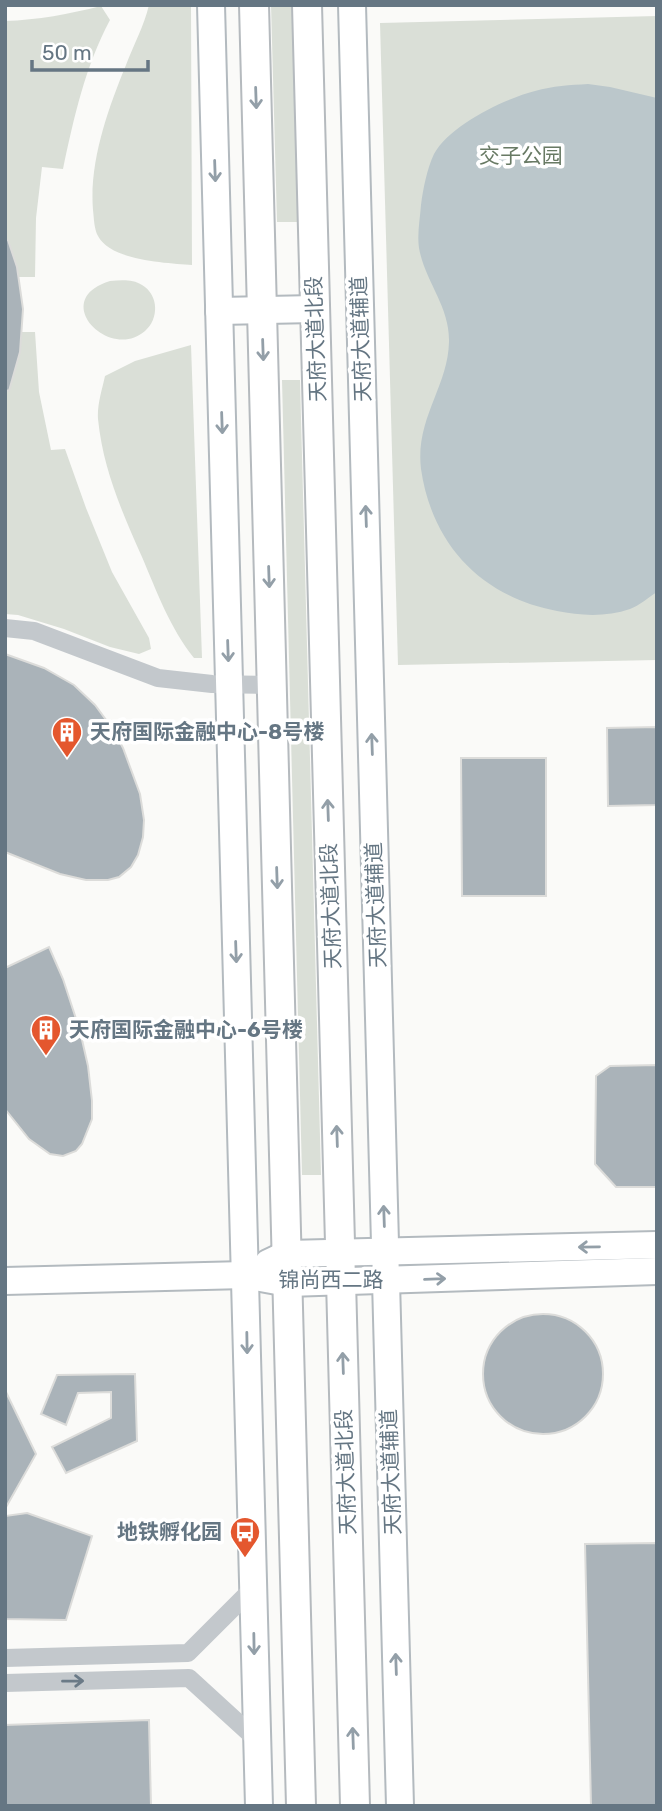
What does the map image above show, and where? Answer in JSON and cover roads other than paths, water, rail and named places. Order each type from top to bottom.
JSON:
[{"type":"main road","points":[[254,5],[302,1806]]},
{"type":"main road","name":"天府大道北段","points":[[307,5],[355,1806]]},
{"type":"street","points":[[211,5],[259,1806]]},
{"type":"street","name":"天府大道辅道","points":[[352,5],[400,1806]]},
{"type":"street","points":[[219,312],[315,309]]},
{"type":"street","points":[[5,628],[34,631],[158,678],[229,685],[272,685]]},
{"type":"street","points":[[245,1275],[287,1254],[657,1245]]},
{"type":"street","name":"锦尚西二路","points":[[5,1281],[245,1275],[288,1283],[657,1271]]},
{"type":"street","points":[[5,1658],[188,1653],[253,1588]]},
{"type":"street","points":[[5,1683],[189,1678],[257,1740]]},
{"type":"place","name":"天府国际金融中心-8号楼","points":[[67,759]]},
{"type":"place","name":"天府国际金融中心-6号楼","points":[[46,1057]]},
{"type":"place","name":"地铁孵化园","points":[[245,1559]]},
{"type":"park label","name":"交子公园","points":[[521,156]]}]
